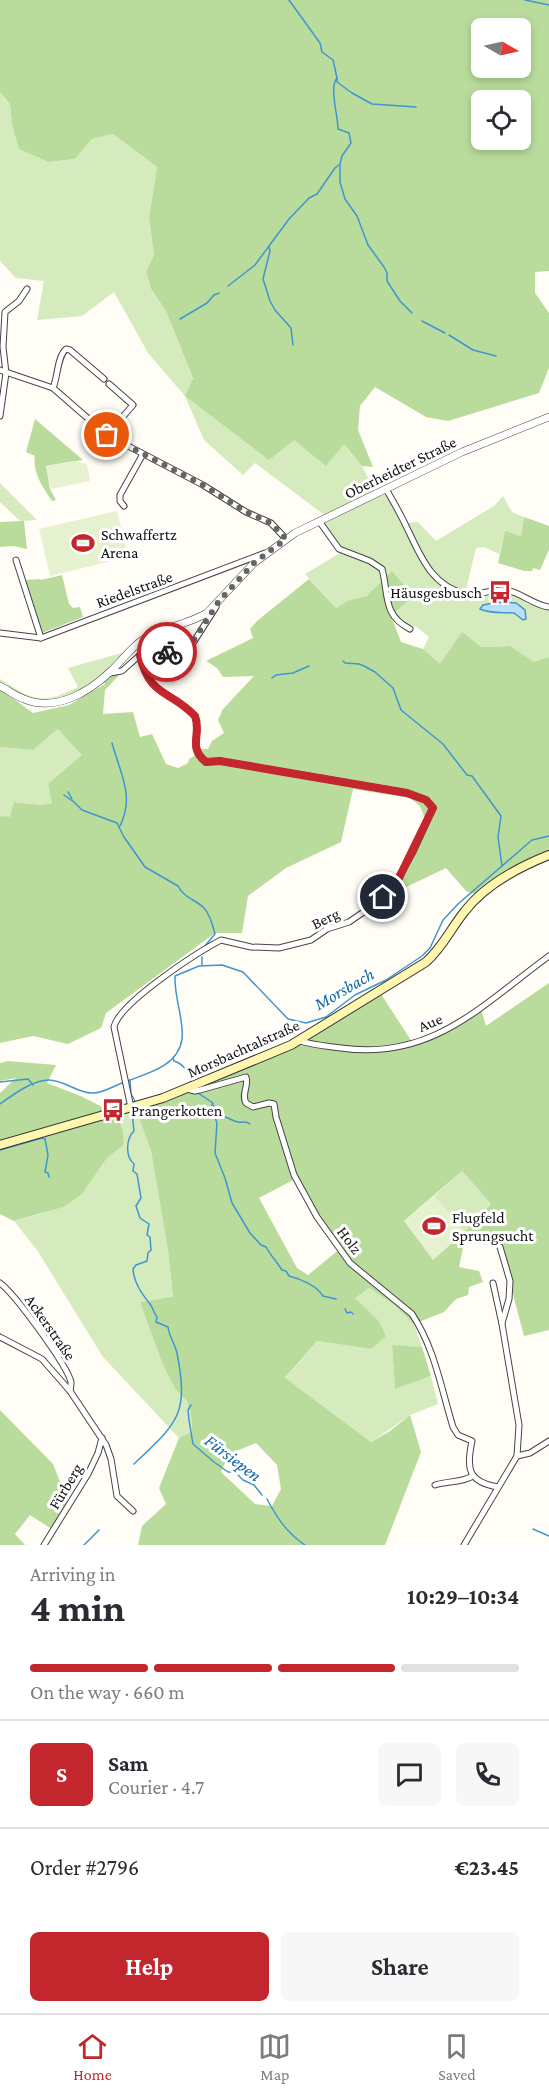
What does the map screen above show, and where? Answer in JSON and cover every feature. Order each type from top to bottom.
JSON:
[{"type":"main road","name":"Morsbachtalstraße","points":[[0,1145],[131,1108],[187,1089],[300,1041],[426,962],[447,940],[466,909],[478,897],[512,873],[549,855]]},
{"type":"street","points":[[0,416],[6,373],[3,346],[5,312],[19,301],[27,289]]},
{"type":"street","points":[[53,388],[62,353],[70,350],[133,405],[107,435]]},
{"type":"street","points":[[0,370],[53,388],[107,435],[203,485],[246,512],[271,523],[286,539]]},
{"type":"street","name":"Oberheidter Straße","points":[[0,686],[25,700],[37,703],[54,703],[79,694],[110,672],[142,640],[154,633],[199,618],[219,601],[249,568],[286,539],[487,441],[549,417]]},
{"type":"street","points":[[124,506],[120,501],[120,495],[143,454]]},
{"type":"street","points":[[386,489],[416,549],[439,581],[467,595],[505,590],[526,596],[540,606],[549,607]]},
{"type":"street","points":[[319,521],[339,549],[382,569],[385,595],[390,610],[395,619],[410,629]]},
{"type":"street","name":"Riedelstraße","points":[[0,633],[41,638],[269,552]]},
{"type":"street","points":[[16,560],[41,638]]},
{"type":"street","points":[[110,672],[122,671],[140,655],[187,649],[219,601]]},
{"type":"street","name":"Berg","points":[[131,1108],[114,1027],[115,1022],[129,1005],[174,970],[221,940],[251,947],[284,947],[311,940],[327,929],[349,922],[383,897],[398,880],[433,808],[426,800],[407,793],[220,761],[206,762],[199,756],[195,747],[197,723],[195,716],[150,682],[140,655]]},
{"type":"street","name":"Aue","points":[[300,1041],[357,1050],[412,1044],[437,1035],[466,1020],[549,956]]},
{"type":"street","name":"Holz","points":[[187,1089],[200,1090],[246,1077],[244,1094],[246,1103],[253,1107],[272,1102],[294,1175],[317,1217],[350,1263],[412,1314],[417,1322],[435,1360],[453,1428],[458,1435],[472,1441],[470,1461],[473,1476]]},
{"type":"street","points":[[500,1247],[510,1281],[509,1299],[502,1324]]},
{"type":"street","name":"Ackerstraße","points":[[0,1283],[13,1296],[50,1346],[69,1377],[70,1391]]},
{"type":"street","points":[[464,1545],[517,1456],[519,1425],[493,1283]]},
{"type":"street","points":[[0,1337],[42,1359],[70,1391],[102,1438],[111,1459],[115,1492],[133,1511]]},
{"type":"street","points":[[0,1345],[9,1343]]},
{"type":"street","name":"Fürberg","points":[[44,1545],[92,1466],[102,1438]]},
{"type":"street","points":[[517,1456],[530,1453],[549,1441]]},
{"type":"street","points":[[435,1485],[462,1481],[473,1476],[480,1483],[498,1487]]},
{"type":"green space","points":[[0,0],[549,0],[549,271],[535,272],[535,293],[549,313],[549,368],[539,393],[448,421],[426,417],[375,387],[360,406],[358,430],[373,467],[362,466],[344,444],[326,466],[294,440],[269,460],[185,396],[193,379],[166,311],[151,289],[146,272],[154,255],[149,218],[157,167],[113,134],[92,139],[75,159],[49,162],[19,149],[12,124],[10,104],[0,92]]},
{"type":"green space","points":[[0,92],[10,104],[12,124],[49,162],[75,159],[92,139],[113,134],[157,167],[149,218],[154,255],[146,273],[151,289],[166,311],[193,380],[186,396],[293,440],[344,444],[362,466],[378,497],[390,493],[405,523],[418,522],[436,541],[494,506],[503,496],[512,512],[524,517],[521,536],[505,532],[499,554],[484,547],[476,548],[466,590],[467,595],[501,591],[528,598],[525,603],[549,609],[549,657],[534,663],[510,646],[481,647],[440,664],[423,649],[429,637],[418,628],[391,616],[367,596],[349,600],[336,608],[305,574],[340,553],[325,525],[323,514],[255,463],[243,475],[204,440],[185,396],[148,353],[114,292],[82,316],[37,320],[44,281],[16,278],[0,261]]},
{"type":"green space","points":[[35,419],[83,460],[46,466],[50,489],[56,500],[52,501],[35,468],[35,456],[26,452]]},
{"type":"green space","points":[[73,461],[87,464],[90,481],[51,489],[46,466]]},
{"type":"green space","points":[[0,483],[37,520],[20,521],[0,502]]},
{"type":"green space","name":"Schwaffertz Arena","points":[[117,511],[128,557],[50,576],[39,529]]},
{"type":"green space","points":[[524,517],[549,526],[549,550],[540,570],[533,568],[532,571],[524,571],[498,563],[505,531],[521,536]]},
{"type":"green space","points":[[24,521],[27,549],[14,546],[0,547],[0,522]]},
{"type":"green space","points":[[392,571],[413,596],[391,616],[401,642],[423,649],[440,664],[462,632],[481,647],[510,646],[534,662],[549,657],[549,854],[477,895],[466,891],[446,868],[383,898],[394,887],[425,819],[420,806],[410,798],[353,789],[341,842],[286,868],[248,896],[242,933],[215,933],[106,1013],[101,1028],[68,1044],[33,1036],[0,1043],[0,816],[10,817],[14,802],[41,805],[52,803],[48,784],[82,755],[58,729],[33,750],[0,747],[0,689],[33,713],[69,705],[105,684],[103,681],[114,674],[120,674],[105,690],[103,714],[133,712],[140,737],[152,734],[166,764],[178,768],[188,763],[189,759],[196,755],[194,748],[199,746],[201,749],[208,749],[212,741],[224,733],[218,720],[223,709],[254,676],[223,677],[217,668],[206,661],[253,638],[250,629],[257,621],[309,579],[336,608],[349,600],[367,596]]},
{"type":"green space","points":[[62,575],[69,604],[73,608],[80,607],[83,617],[42,633],[25,580],[41,580]]},
{"type":"green space","points":[[125,652],[110,669],[87,686],[48,702],[28,699],[0,682],[0,679],[30,696],[55,697],[78,687],[68,668]]},
{"type":"green space","points":[[58,729],[83,755],[48,784],[53,803],[41,805],[14,802],[11,818],[0,816],[0,747],[33,750]]},
{"type":"green space","points":[[549,983],[549,1330],[524,1336],[500,1245],[464,1243],[459,1267],[479,1271],[483,1282],[469,1287],[468,1295],[456,1299],[444,1312],[414,1324],[393,1304],[369,1288],[355,1298],[378,1320],[386,1336],[371,1349],[317,1341],[285,1378],[371,1442],[410,1415],[421,1452],[385,1545],[138,1545],[142,1526],[166,1504],[159,1488],[179,1438],[192,1432],[187,1401],[176,1390],[164,1367],[140,1302],[173,1297],[168,1251],[151,1151],[135,1107],[301,1043],[381,994],[412,1042],[438,1035],[481,1009],[486,1026]],"holes":[[[462,1171],[491,1204],[465,1232],[404,1221]],[[297,1178],[318,1216],[341,1248],[308,1275],[297,1268],[259,1198]],[[256,1443],[277,1465],[281,1489],[272,1506],[255,1504],[221,1472],[229,1454]]]},
{"type":"green space","points":[[8,1061],[56,1065],[47,1083],[108,1111],[121,1126],[124,1145],[107,1158],[81,1195],[63,1207],[14,1221],[0,1214],[0,1093],[16,1078],[0,1081],[0,1063]]},
{"type":"green space","points":[[135,1107],[151,1151],[168,1251],[173,1298],[140,1302],[176,1390],[187,1401],[192,1433],[179,1438],[103,1357],[37,1250],[14,1221],[44,1213],[96,1173],[107,1158],[124,1145],[113,1114]]},
{"type":"green space","points":[[462,1171],[491,1204],[465,1232],[434,1196]]},
{"type":"green space","name":"Flugfeld Sprungsucht","points":[[434,1196],[465,1232],[433,1260],[404,1221]]},
{"type":"green space","points":[[369,1288],[393,1304],[414,1324],[422,1347],[392,1346],[395,1389],[431,1376],[438,1404],[410,1415],[371,1442],[285,1379],[317,1341],[371,1349],[378,1320],[354,1298]]},
{"type":"green space","points":[[392,1345],[422,1347],[431,1376],[395,1389]]},
{"type":"green space","points":[[0,1410],[53,1464],[68,1502],[53,1530],[30,1515],[15,1534],[25,1545],[0,1545]]},
{"type":"water","points":[[500,602],[516,603],[525,610],[526,619],[523,620],[514,613],[480,609],[483,605]]},
{"type":"waterway","points":[[228,286],[255,265],[289,219],[309,198],[317,194],[340,164],[342,156],[351,143],[349,133],[338,129],[334,95],[337,78],[333,60],[322,52],[320,43],[289,0]]},
{"type":"waterway","points":[[525,0],[549,5]]},
{"type":"waterway","points":[[337,78],[337,82],[372,104],[416,107]]},
{"type":"waterway","points":[[340,165],[340,182],[345,199],[357,216],[368,245],[384,267],[387,281],[400,301],[412,313]]},
{"type":"waterway","points":[[269,247],[263,279],[275,310],[291,328],[293,345]]},
{"type":"waterway","points":[[180,319],[219,293]]},
{"type":"waterway","points":[[422,321],[445,333]]},
{"type":"waterway","points":[[449,335],[473,350],[496,356]]},
{"type":"waterway","points":[[343,661],[364,666],[375,672],[393,688],[401,710],[443,744],[467,775],[472,776],[501,816],[498,837],[502,866]]},
{"type":"waterway","points":[[272,678],[309,666]]},
{"type":"waterway","points":[[112,743],[126,794],[126,805],[120,826]]},
{"type":"waterway","points":[[68,792],[72,799]]},
{"type":"waterway","points":[[64,795],[82,810],[117,823],[145,867],[178,886],[183,893],[204,908],[210,917],[215,934],[204,947]]},
{"type":"waterway","name":"Morsbach","points":[[0,1104],[36,1082],[55,1081],[81,1091],[96,1093],[150,1073],[167,1063],[174,1057],[182,1039],[175,976],[199,966],[222,965],[243,972],[288,1019],[306,1023],[326,1017],[355,995],[386,980],[422,956],[430,948],[443,920],[458,904],[532,840],[549,836]]},
{"type":"waterway","points":[[202,957],[202,965]]},
{"type":"waterway","points":[[173,1058],[185,1069],[191,1082]]},
{"type":"waterway","points":[[188,1073],[191,1067]]},
{"type":"waterway","points":[[0,1082],[28,1079],[33,1085]]},
{"type":"waterway","name":"Fürsiepen","points":[[130,1080],[131,1094],[135,1101]]},
{"type":"waterway","points":[[198,1093],[213,1103],[211,1107],[217,1123],[215,1153],[232,1203],[250,1233],[266,1247],[289,1276],[308,1283],[323,1296],[336,1299]]},
{"type":"waterway","points":[[213,1105],[222,1116],[250,1124]]},
{"type":"waterway","points":[[132,1112],[134,1131],[129,1138],[128,1152],[134,1164],[133,1171],[137,1174],[141,1198],[136,1206],[140,1218],[149,1224],[147,1235],[150,1237],[151,1250],[147,1261],[136,1265],[133,1269],[139,1288],[157,1317],[156,1322],[168,1327],[177,1353],[182,1391],[180,1404],[170,1427],[134,1464]]},
{"type":"waterway","points":[[0,1150],[45,1139],[48,1155],[45,1172],[49,1177]]},
{"type":"waterway","points":[[345,1309],[347,1313],[353,1314]]},
{"type":"waterway","name":"Fürsiepen","points":[[191,1405],[188,1410],[193,1444],[228,1472],[235,1472],[243,1480],[254,1485],[262,1495]]},
{"type":"waterway","name":"Fürsiepen","points":[[267,1499],[283,1525],[305,1545]]},
{"type":"waterway","points":[[533,1529],[549,1536]]},
{"type":"waterway","points":[[84,1545],[99,1530]]},
{"type":"way so far","points":[[107,435],[203,485],[246,512],[271,523],[286,539],[254,563],[219,601],[190,646],[184,651],[167,652]]},
{"type":"place","name":"Schwaffertz Arena","points":[[83,543]]},
{"type":"place","name":"Häusgesbusch","points":[[500,592]]},
{"type":"place","name":"Prangerkotten","points":[[113,1110]]},
{"type":"place","name":"Flugfeld Sprungsucht","points":[[434,1226]]},
{"type":"route","points":[[167,652],[146,652],[140,655],[150,682],[195,716],[197,723],[195,747],[199,756],[206,762],[220,761],[326,777],[351,784],[407,793],[426,800],[433,808],[398,880],[383,897]]}]
